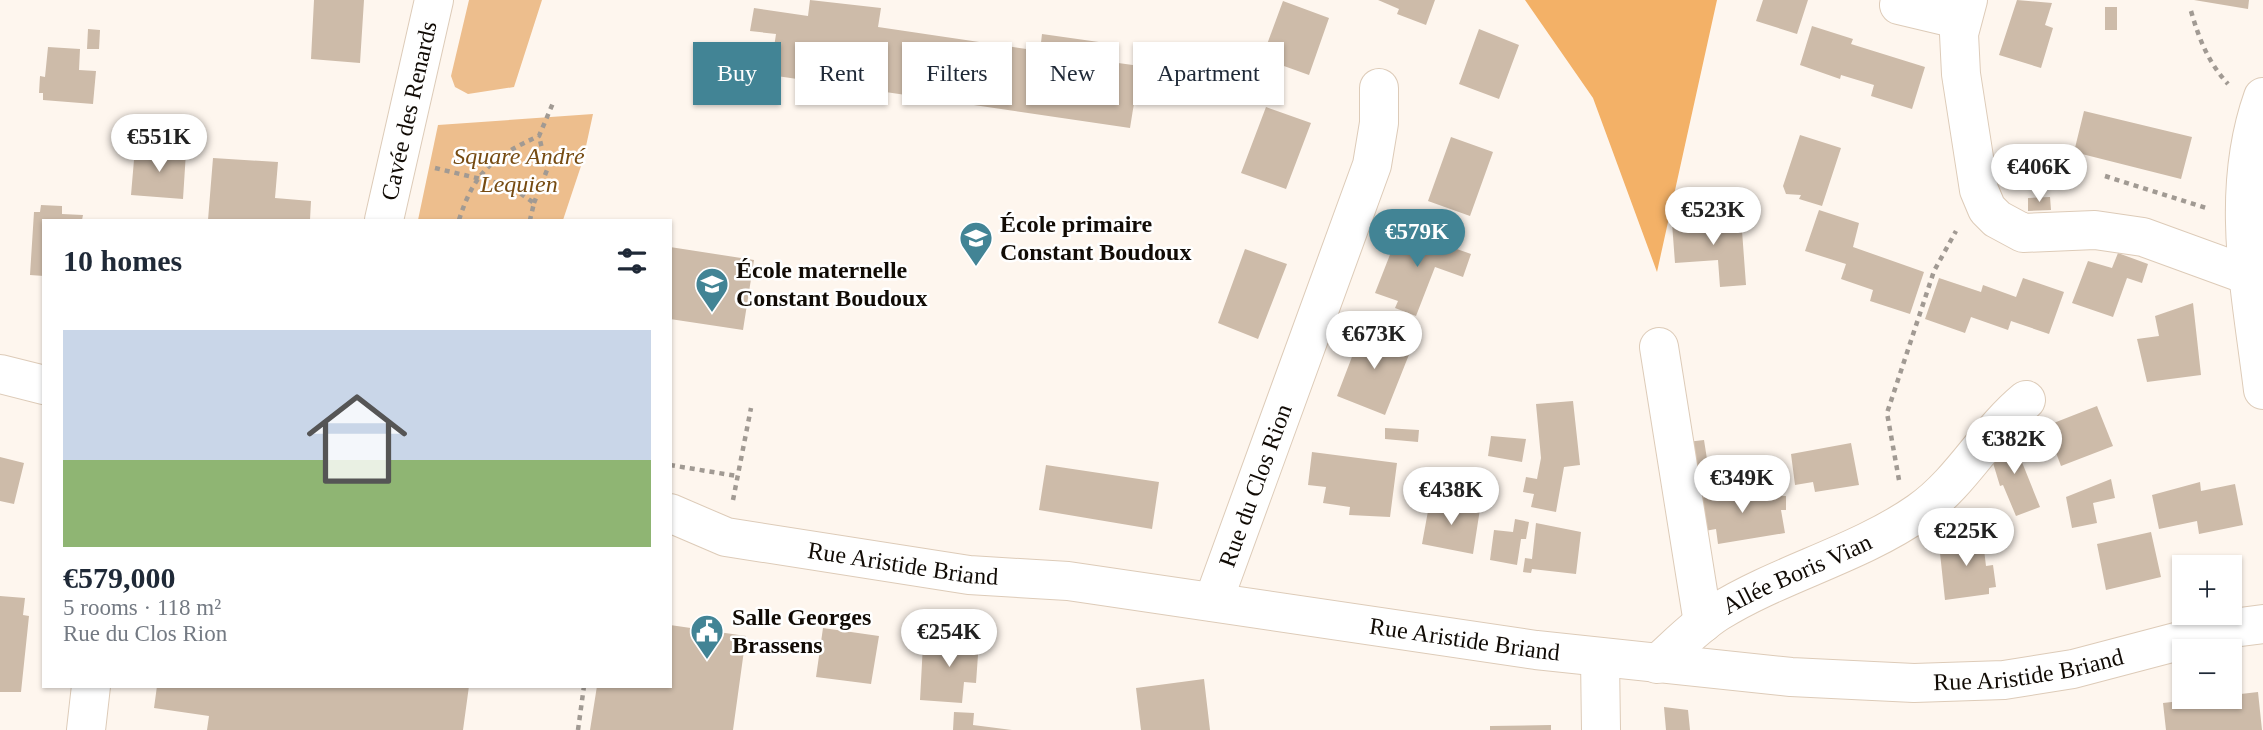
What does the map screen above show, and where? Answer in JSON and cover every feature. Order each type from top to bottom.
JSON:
[{"type":"street","name":"Cavée des Renards","points":[[384,219],[433,0]]},
{"type":"street","points":[[1899,5],[1965,10],[1959,49],[1979,190],[1987,209],[1997,219],[2023,233],[2095,230],[2121,233],[2165,244],[2249,276]]},
{"type":"street","name":"Rue du Clos Rion","points":[[1213,602],[1372,165],[1379,123],[1380,88]]},
{"type":"street","points":[[2262,101],[2251,135],[2244,180],[2243,222],[2263,390]]},
{"type":"street","points":[[1659,347],[1703,622]]},
{"type":"street","points":[[0,374],[42,384]]},
{"type":"street","name":"Allée Boris Vian","points":[[1657,664],[1703,622],[1720,611],[1906,520],[1946,489],[1994,428],[2026,400]]},
{"type":"street","name":"Rue Aristide Briand","points":[[672,514],[726,537],[969,575],[1068,580],[1600,658],[1832,680],[1975,682],[2073,669],[2225,629],[2263,624]]},
{"type":"street","points":[[1600,658],[1601,730]]},
{"type":"street","points":[[86,730],[91,688]]},
{"type":"path","points":[[2191,11],[2198,36],[2212,66],[2234,91],[2262,101]]},
{"type":"path","points":[[530,219],[547,170],[539,136],[553,103]]},
{"type":"path","points":[[459,219],[473,184],[480,176],[504,151],[539,136]]},
{"type":"path","points":[[398,162],[480,176],[510,186],[534,203]]},
{"type":"path","points":[[2105,176],[2243,222]]},
{"type":"path","points":[[1906,520],[1887,413],[1934,271],[1979,190]]},
{"type":"path","points":[[726,537],[751,408]]},
{"type":"path","points":[[672,466],[737,476]]},
{"type":"path","points":[[578,730],[584,688]]},
{"type":"green space","points":[[469,0],[542,0],[514,87],[468,94],[455,87],[451,76]]},
{"type":"green space","name":"Square André Lequien","points":[[593,114],[583,160],[563,219],[418,219],[438,125]]},
{"type":"shaded area","points":[[1525,0],[1717,0],[1657,272],[1593,98]]},
{"type":"building","points":[[314,0],[364,0],[360,63],[311,59]]},
{"type":"building","points":[[810,0],[881,8],[878,27],[979,42],[902,42],[902,94],[888,92],[888,42],[795,42],[795,79],[781,77],[781,42],[775,42],[776,34],[750,31],[754,8],[808,16]]},
{"type":"building","points":[[1378,0],[1435,0],[1426,25],[1397,14],[1399,9]]},
{"type":"building","points":[[1763,0],[1808,0],[1797,34],[1756,21]]},
{"type":"building","points":[[2017,0],[2052,3],[2045,25],[2053,28],[2041,68],[1999,55]]},
{"type":"building","points":[[2194,0],[2249,0],[2248,9]]},
{"type":"building","points":[[1283,1],[1329,18],[1309,75],[1284,66],[1284,42],[1268,42]]},
{"type":"building","points":[[2105,7],[2117,7],[2117,30],[2105,30]]},
{"type":"building","points":[[1812,26],[1853,39],[1851,44],[1925,67],[1912,109],[1871,96],[1874,85],[1841,75],[1840,79],[1800,65]]},
{"type":"building","points":[[88,29],[100,30],[99,49],[87,49]]},
{"type":"building","points":[[1479,29],[1519,45],[1499,99],[1459,84]]},
{"type":"building","points":[[1042,34],[1099,42],[1041,42]]},
{"type":"building","points":[[48,47],[80,49],[79,70],[96,71],[93,104],[43,100],[43,93],[39,93],[40,76],[45,77]]},
{"type":"building","points":[[1012,47],[1026,49],[1026,105],[1119,105],[1119,63],[1133,65],[1134,105],[1130,128],[974,105],[1012,105]]},
{"type":"building","points":[[1266,107],[1311,123],[1286,189],[1241,173]]},
{"type":"building","points":[[2084,111],[2192,137],[2181,179],[2074,152]]},
{"type":"building","points":[[1800,135],[1841,148],[1822,206],[1799,199],[1801,195],[1786,194],[1783,186]]},
{"type":"building","points":[[1451,137],[1493,152],[1470,216],[1428,201]]},
{"type":"building","points":[[135,148],[186,152],[183,199],[131,195]]},
{"type":"building","points":[[213,158],[278,162],[275,198],[311,201],[310,219],[208,219]]},
{"type":"building","points":[[2050,197],[2051,210],[2028,211],[2028,198]]},
{"type":"building","points":[[41,205],[62,206],[62,214],[83,215],[82,219],[42,219],[42,276],[30,275],[34,212],[40,212]]},
{"type":"building","points":[[1819,210],[1859,223],[1853,247],[1924,272],[1910,314],[1870,301],[1873,290],[1841,279],[1846,264],[1805,251]]},
{"type":"building","points":[[1741,217],[1746,285],[1720,287],[1718,260],[1675,263],[1672,223]]},
{"type":"building","points":[[1400,229],[1471,254],[1463,277],[1435,267],[1416,316],[1395,308],[1398,301],[1375,293]]},
{"type":"building","points":[[672,247],[754,260],[743,330],[672,319]]},
{"type":"building","points":[[1245,249],[1287,264],[1258,339],[1218,323]]},
{"type":"building","points":[[2118,253],[2148,264],[2142,283],[2127,278],[2113,317],[2072,303],[2088,261],[2112,268]]},
{"type":"building","points":[[1939,278],[1981,292],[1983,285],[2016,297],[2023,278],[2064,292],[2049,334],[2011,321],[2008,330],[1971,317],[1965,333],[1925,319]]},
{"type":"building","points":[[2193,303],[2201,375],[2147,382],[2137,339],[2159,336],[2155,316]]},
{"type":"building","points":[[1363,328],[1412,347],[1385,415],[1337,396]]},
{"type":"building","points":[[1573,401],[1580,465],[1564,467],[1556,512],[1531,507],[1534,494],[1523,492],[1526,477],[1537,479],[1541,458],[1536,404]]},
{"type":"building","points":[[2097,406],[2113,446],[2061,466],[2046,426]]},
{"type":"building","points":[[1385,428],[1419,430],[1418,442],[1385,439]]},
{"type":"building","points":[[2009,430],[2040,507],[2016,516],[2003,485],[2000,486],[1990,453]]},
{"type":"building","points":[[1491,436],[1526,439],[1522,462],[1488,456]]},
{"type":"building","points":[[1704,440],[1712,491],[1695,494],[1687,442]]},
{"type":"building","points":[[1851,443],[1859,485],[1815,492],[1813,482],[1795,485],[1791,454]]},
{"type":"building","points":[[1312,452],[1397,463],[1390,517],[1349,515],[1350,507],[1323,503],[1326,487],[1308,485]]},
{"type":"building","points":[[0,457],[24,463],[14,504],[0,501]]},
{"type":"building","points":[[1046,465],[1159,482],[1152,529],[1039,510]]},
{"type":"building","points":[[2111,479],[2115,498],[2093,503],[2097,523],[2072,528],[2066,497]]},
{"type":"building","points":[[2200,482],[2201,491],[2235,484],[2243,525],[2199,534],[2197,521],[2159,529],[2152,495]]},
{"type":"building","points":[[1776,486],[1778,496],[1786,496],[1786,510],[1781,510],[1785,533],[1718,544],[1716,529],[1699,532],[1694,499]]},
{"type":"building","points":[[1430,500],[1480,509],[1473,554],[1422,544]]},
{"type":"building","points":[[1515,519],[1529,522],[1526,539],[1521,539],[1517,565],[1490,560],[1494,530],[1513,532]]},
{"type":"building","points":[[1536,523],[1581,532],[1576,574],[1532,569],[1531,573],[1523,572],[1525,558],[1532,559]]},
{"type":"building","points":[[2151,532],[2161,577],[2106,590],[2097,544]]},
{"type":"building","points":[[1982,533],[1986,566],[1993,565],[1996,587],[1989,588],[1989,594],[1945,600],[1940,553],[1952,552],[1950,536]]},
{"type":"building","points":[[0,596],[25,598],[23,615],[29,616],[21,692],[0,692]]},
{"type":"building","name":"Salle Georges Brassens","points":[[672,625],[746,636],[733,730],[590,730],[597,688],[672,688]]},
{"type":"building","points":[[967,626],[980,627],[976,683],[964,682],[962,703],[920,700],[923,644],[966,646]]},
{"type":"building","points":[[823,628],[879,636],[871,684],[816,677]]},
{"type":"building","points":[[1204,679],[1210,730],[1141,730],[1136,688]]},
{"type":"building","points":[[157,688],[469,688],[463,730],[207,730],[209,716],[154,708]]},
{"type":"building","points":[[2258,692],[2262,730],[2166,730],[2163,703],[2172,702],[2172,709],[2242,709],[2242,694]]},
{"type":"building","points":[[1664,707],[1688,710],[1690,730],[1666,730]]},
{"type":"building","points":[[954,712],[974,713],[973,725],[1012,730],[953,730]]},
{"type":"building","points":[[1551,725],[1551,730],[1490,730],[1490,726]]},
{"type":"place","name":"École primaire Constant Boudoux","points":[[976,268]]},
{"type":"place","name":"École maternelle Constant Boudoux","points":[[712,314]]},
{"type":"place","name":"Salle Georges Brassens","points":[[707,661]]}]
